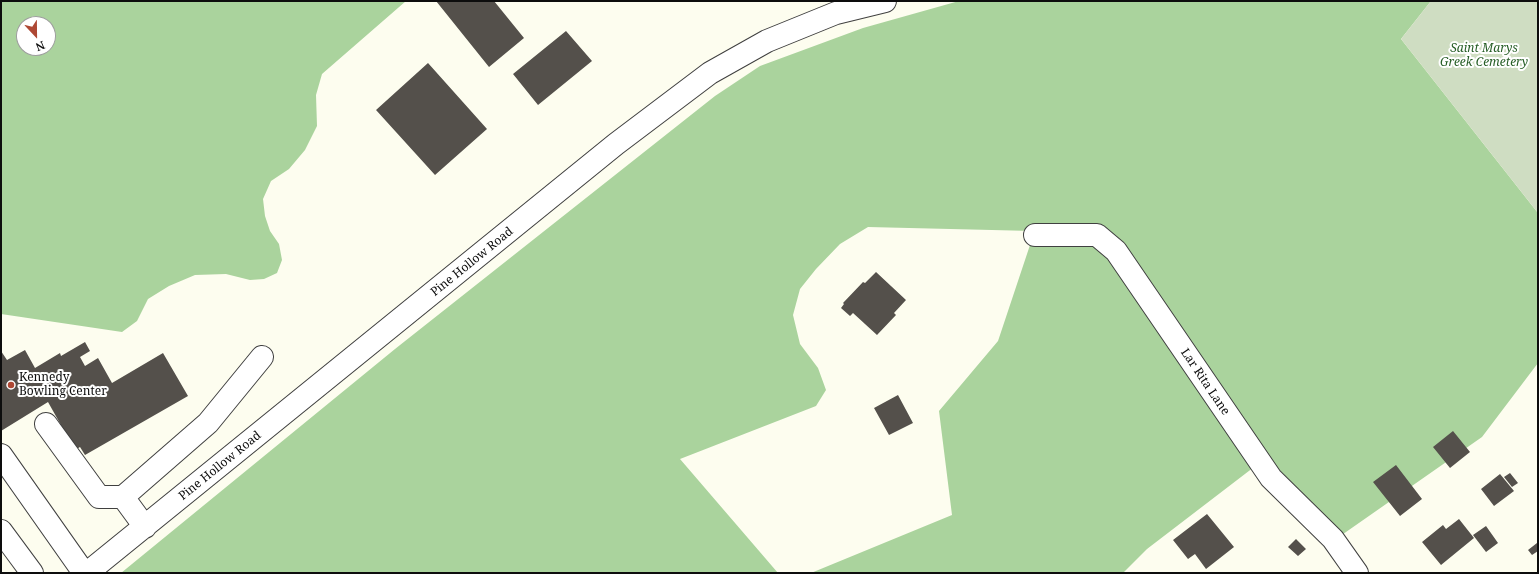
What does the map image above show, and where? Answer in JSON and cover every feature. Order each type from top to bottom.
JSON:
[{"type":"street","name":"Pine Hollow Road","points":[[87,573],[616,144],[710,73],[767,41],[836,13],[885,1]]},
{"type":"street","name":"Lar Rita Lane","points":[[1035,235],[1097,235],[1116,251],[1271,478],[1332,539],[1357,573]]},
{"type":"street","points":[[46,424],[99,497],[122,498],[208,423],[262,357]]},
{"type":"street","points":[[1,455],[84,573]]},
{"type":"street","points":[[122,498],[145,526]]},
{"type":"street","points":[[1,531],[32,573]]},
{"type":"green space","points":[[1,1],[406,1],[322,74],[316,95],[317,126],[305,150],[289,169],[271,181],[263,199],[265,216],[270,231],[279,244],[282,260],[277,273],[264,279],[250,280],[226,274],[195,275],[169,286],[148,299],[137,321],[122,332],[1,314]]},
{"type":"green space","points":[[959,1],[1431,1],[1401,39],[1538,213],[1538,363],[1482,437],[1336,539],[1274,477],[1119,249],[1033,231],[868,227],[840,244],[816,269],[800,289],[793,315],[800,344],[818,368],[826,390],[816,406],[680,459],[778,573],[121,573],[395,349],[715,96],[760,66],[863,28]]},
{"type":"green space","name":"Saint Marys Greek Cemetery","points":[[1431,1],[1538,1],[1538,213],[1401,39]]},
{"type":"green space","points":[[1032,239],[1094,239],[1258,464],[1147,549],[1123,573],[811,573],[952,515],[939,411],[998,341]]},
{"type":"building","points":[[436,1],[494,1],[524,38],[489,67]]},
{"type":"building","points":[[566,31],[592,61],[538,105],[513,74]]},
{"type":"building","points":[[428,63],[487,129],[435,175],[376,110]]},
{"type":"building","points":[[876,272],[906,300],[894,313],[896,315],[877,335],[853,313],[850,316],[841,308],[844,304],[843,303],[863,282],[865,283]]},
{"type":"building","points":[[85,342],[90,351],[80,357],[85,366],[98,358],[112,383],[163,353],[188,396],[85,455],[80,447],[75,450],[48,402],[1,431],[1,351],[7,360],[25,350],[35,368],[60,353],[61,356]]},
{"type":"building","points":[[898,395],[913,423],[889,435],[874,408]]},
{"type":"building","points":[[1453,431],[1470,452],[1450,468],[1433,447]]},
{"type":"building","points":[[1396,465],[1422,499],[1400,516],[1373,482]]},
{"type":"building","points":[[1510,473],[1518,483],[1512,487],[1504,477]]},
{"type":"building","points":[[1500,474],[1514,491],[1494,506],[1481,489]]},
{"type":"building","points":[[1207,514],[1234,547],[1206,569],[1195,554],[1188,559],[1173,540]]},
{"type":"building","points":[[1459,519],[1474,538],[1441,565],[1422,542],[1443,525],[1446,529]]},
{"type":"building","points":[[1486,526],[1498,543],[1486,552],[1473,535]]},
{"type":"building","points":[[1296,539],[1306,549],[1298,556],[1288,547]]},
{"type":"building","points":[[1537,543],[1538,551],[1532,555],[1528,550]]},
{"type":"place","name":"Kennedy Bowling Center","points":[[11,385]]}]
